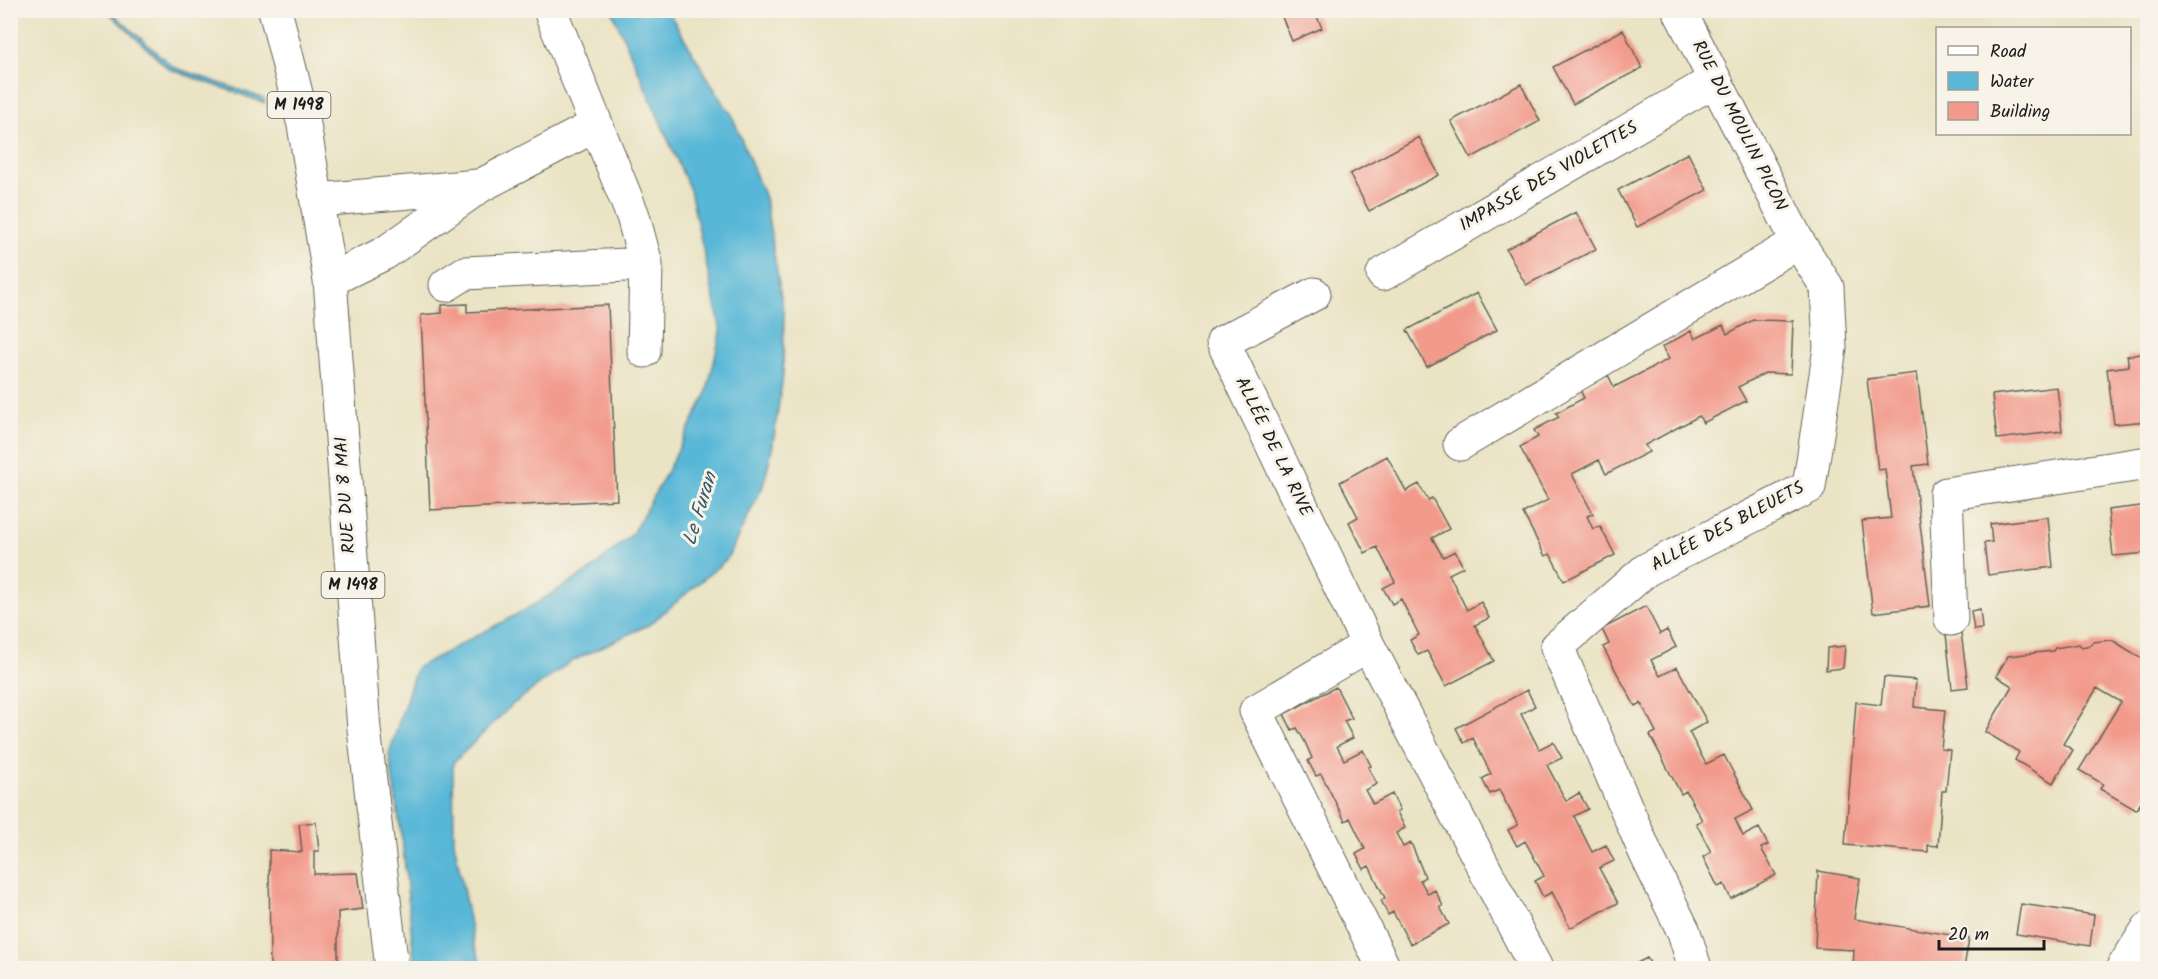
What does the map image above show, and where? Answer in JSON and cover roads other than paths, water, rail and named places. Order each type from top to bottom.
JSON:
[{"type":"street","name":"M 1498","points":[[275,10],[304,125],[318,200]]},
{"type":"street","points":[[550,10],[633,216],[645,264],[644,351]]},
{"type":"street","name":"RUE DU MOULIN PICON","points":[[1679,10],[1798,242]]},
{"type":"street","name":"IMPASSE DES VIOLETTES","points":[[1383,274],[1715,80]]},
{"type":"street","points":[[330,280],[386,253],[480,186],[597,125]]},
{"type":"street","points":[[318,200],[480,186]]},
{"type":"street","name":"RUE DU 8 MAI","points":[[318,200],[330,280],[364,729],[392,969]]},
{"type":"street","points":[[1460,444],[1798,242]]},
{"type":"street","name":"ALLÉE DES BLEUETS","points":[[1695,969],[1684,932],[1646,854],[1557,647],[1646,570],[1809,487],[1830,348],[1827,287],[1798,242]]},
{"type":"street","points":[[446,285],[465,273],[645,264]]},
{"type":"street","name":"ALLÉE DE LA RIVE","points":[[1314,294],[1223,342],[1368,645],[1536,969]]},
{"type":"street","points":[[1952,619],[1946,494],[2148,463]]},
{"type":"street","points":[[1368,645],[1256,711],[1384,969]]},
{"type":"water","points":[[107,11],[112,11],[173,67],[263,98],[265,103],[169,69]]},
{"type":"water","name":"Le Furan","points":[[612,11],[668,11],[731,113],[765,198],[784,315],[783,375],[772,450],[763,486],[727,559],[650,624],[570,662],[512,705],[453,763],[454,842],[474,945],[483,968],[415,968],[403,847],[389,754],[416,668],[523,611],[591,570],[632,534],[706,395],[721,331],[690,190]]}]
